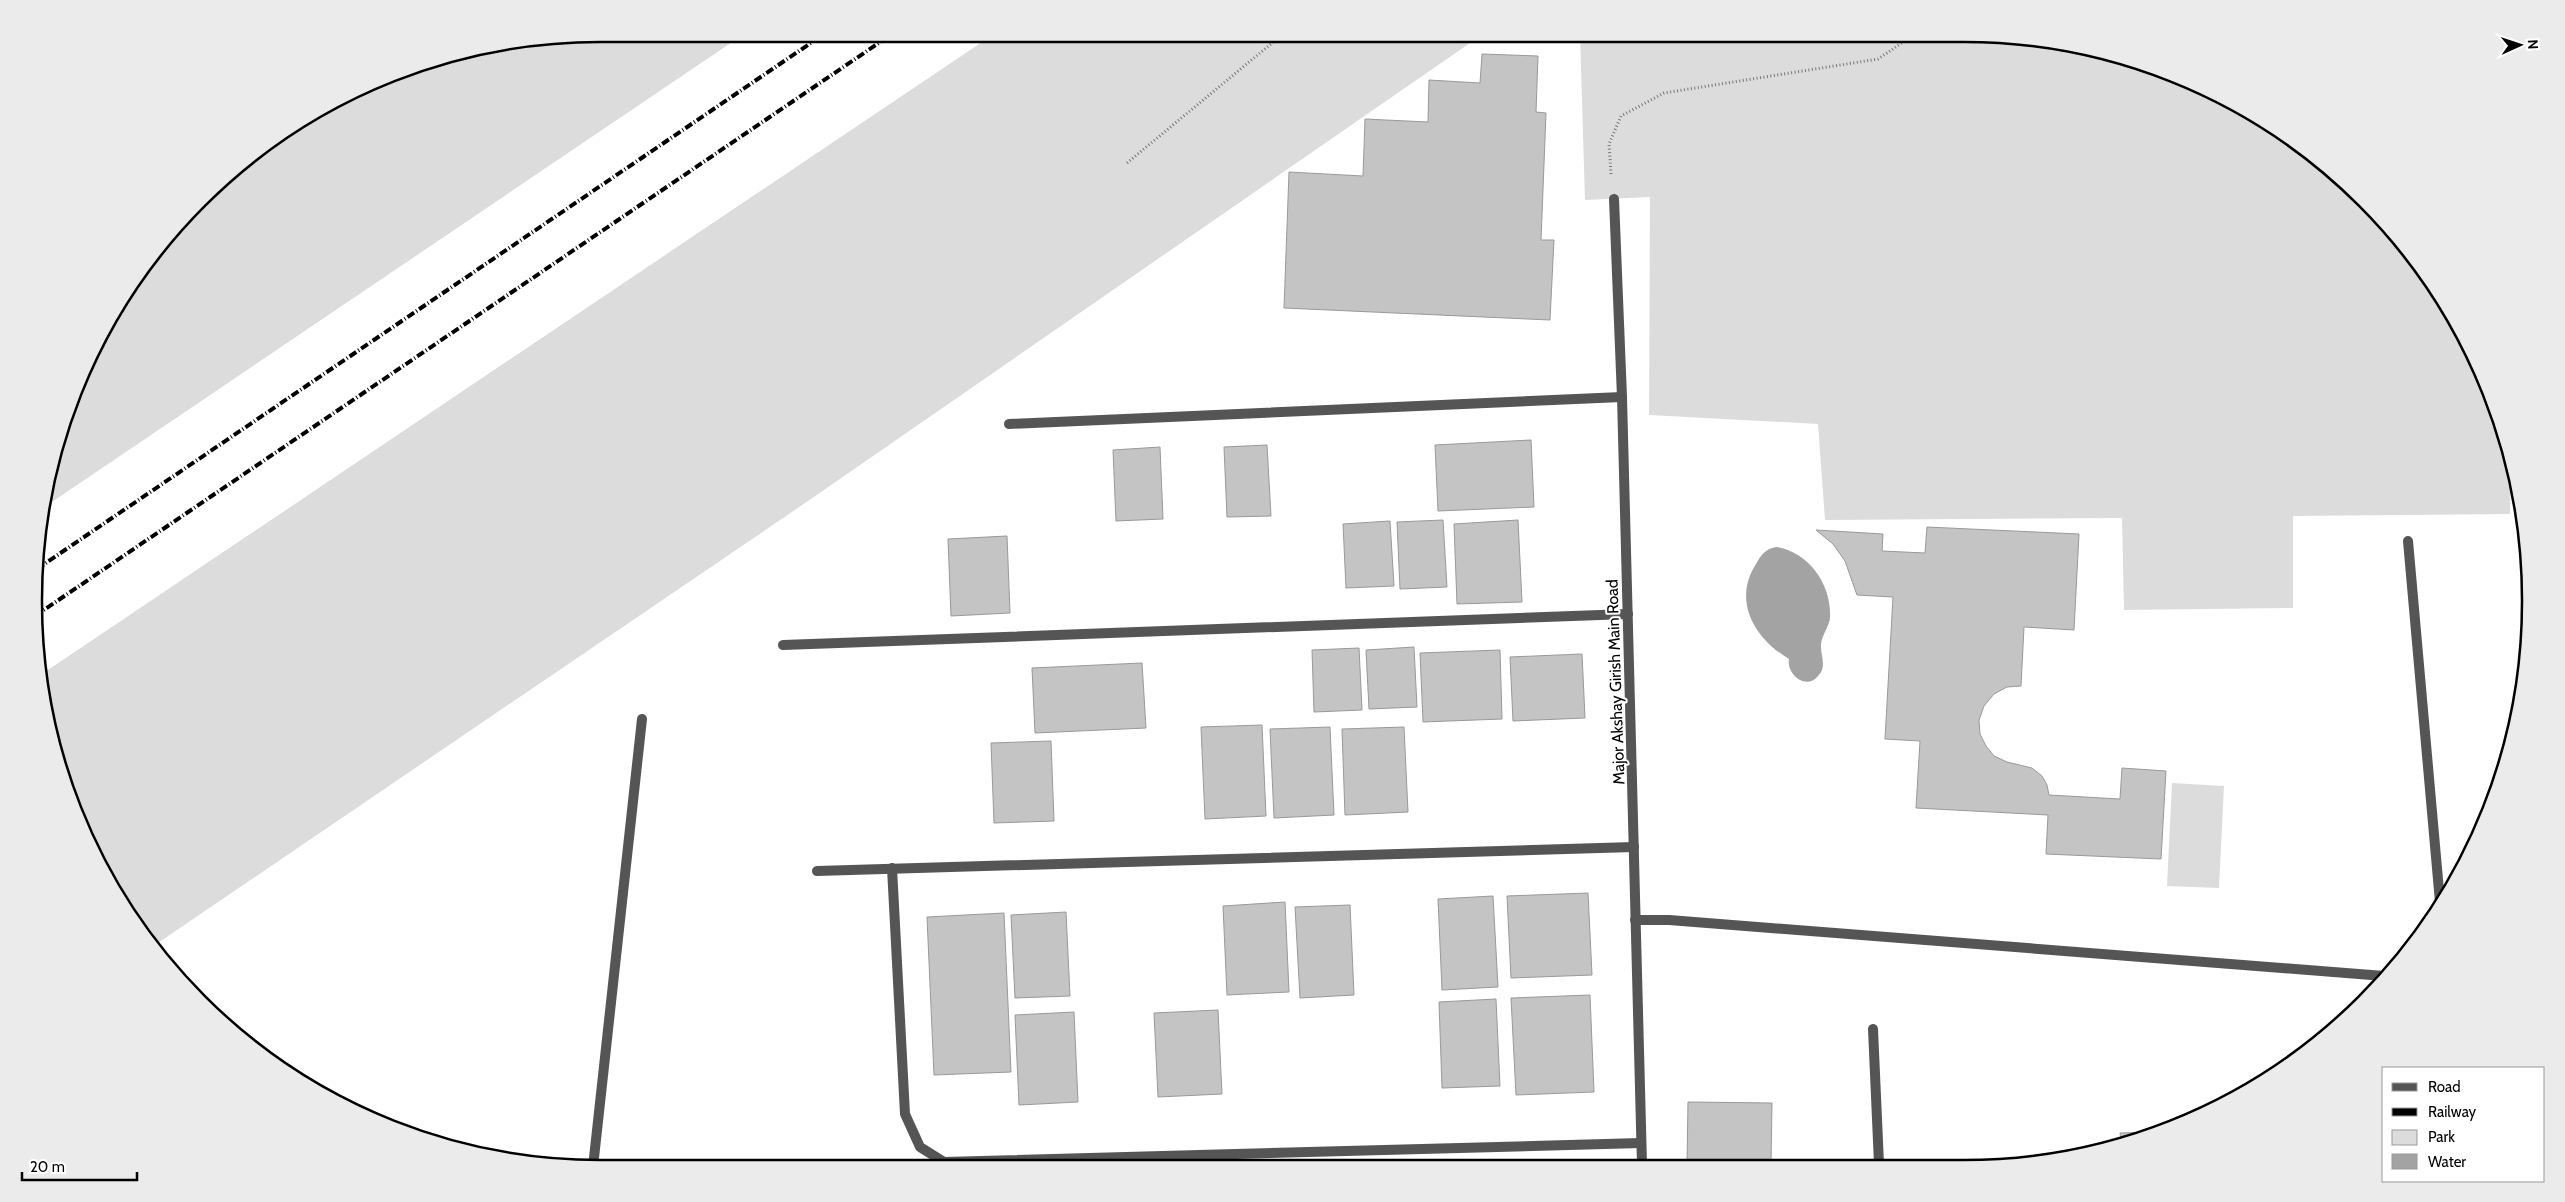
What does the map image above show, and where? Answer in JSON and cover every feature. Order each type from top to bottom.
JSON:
[{"type":"street","name":"Major Akshay Girish Main Road","points":[[1614,199],[1622,397],[1642,1160]]},
{"type":"street","points":[[1009,424],[1622,397]]},
{"type":"street","points":[[2408,541],[2439,894]]},
{"type":"street","points":[[783,645],[1628,614]]},
{"type":"street","points":[[594,1160],[642,719]]},
{"type":"street","points":[[817,871],[1634,847]]},
{"type":"street","points":[[892,868],[904,1114],[920,1148],[941,1160]]},
{"type":"street","points":[[1635,920],[1669,920],[2378,976]]},
{"type":"street","points":[[1873,1029],[1879,1160]]},
{"type":"street","points":[[1017,1160],[1641,1143]]},
{"type":"path","points":[[1127,163],[1273,42]]},
{"type":"path","points":[[1614,199],[1609,144],[1621,116],[1664,92],[1878,59],[1903,42]]},
{"type":"green space","points":[[601,42],[732,42],[51,502],[72,421],[85,387],[117,322],[137,291],[158,261],[206,206],[261,158],[291,137],[322,117],[387,85],[421,72],[492,53],[528,47]]},
{"type":"green space","points":[[982,42],[1471,42],[808,501],[159,942],[117,880],[85,815],[72,781],[62,746],[53,710],[47,671]]},
{"type":"green space","points":[[1580,42],[1964,42],[2037,47],[2073,53],[2144,72],[2211,100],[2243,117],[2274,137],[2332,181],[2384,233],[2407,261],[2448,322],[2480,387],[2493,421],[2510,486],[2510,514],[2293,516],[2293,608],[2124,610],[2122,518],[1825,520],[1818,424],[1649,415],[1650,197],[1585,200]]},
{"type":"green space","points":[[2172,783],[2224,786],[2219,888],[2167,886]]},
{"type":"water","points":[[1776,547],[1788,550],[1808,563],[1822,582],[1830,606],[1830,618],[1821,644],[1823,662],[1821,673],[1808,682],[1798,679],[1794,675],[1789,665],[1789,659],[1777,651],[1757,630],[1747,605],[1746,592],[1749,578],[1756,564],[1764,553]]},
{"type":"building","points":[[1482,54],[1538,56],[1536,112],[1546,113],[1541,240],[1554,240],[1550,320],[1284,308],[1289,172],[1363,176],[1365,119],[1428,122],[1429,80],[1480,83]]},
{"type":"building","points":[[1531,440],[1534,507],[1438,511],[1435,445]]},
{"type":"building","points":[[1267,445],[1271,516],[1227,517],[1224,447]]},
{"type":"building","points":[[1160,447],[1163,519],[1116,521],[1113,450]]},
{"type":"building","points":[[1443,520],[1447,587],[1400,589],[1397,522]]},
{"type":"building","points":[[1518,520],[1522,602],[1457,604],[1454,524]]},
{"type":"building","points":[[1390,521],[1394,586],[1346,588],[1343,524]]},
{"type":"building","points":[[1927,527],[2079,534],[2074,630],[2024,627],[2021,686],[2007,687],[1994,694],[1984,706],[1979,720],[1980,734],[1994,756],[2007,762],[2032,768],[2042,776],[2047,785],[2049,795],[2120,799],[2122,768],[2166,771],[2161,859],[2046,854],[2048,815],[1916,808],[1920,741],[1885,739],[1893,597],[1857,595],[1845,561],[1833,544],[1816,530],[1883,534],[1882,551],[1925,553]]},
{"type":"building","points":[[1007,536],[1010,613],[951,616],[948,539]]},
{"type":"building","points":[[1414,647],[1417,707],[1369,709],[1366,650]]},
{"type":"building","points":[[1359,648],[1362,710],[1314,712],[1312,650]]},
{"type":"building","points":[[1500,650],[1502,719],[1423,722],[1420,653]]},
{"type":"building","points":[[1582,654],[1585,718],[1513,721],[1510,657]]},
{"type":"building","points":[[1142,663],[1146,728],[1035,733],[1032,668]]},
{"type":"building","points":[[1262,725],[1266,816],[1205,819],[1201,727]]},
{"type":"building","points":[[1330,727],[1334,815],[1274,818],[1270,729]]},
{"type":"building","points":[[1404,727],[1408,812],[1345,815],[1342,729]]},
{"type":"building","points":[[1051,741],[1054,821],[994,823],[991,743]]},
{"type":"building","points":[[1588,893],[1592,975],[1511,978],[1507,896]]},
{"type":"building","points":[[1493,896],[1498,987],[1442,990],[1438,899]]},
{"type":"building","points":[[1285,902],[1289,992],[1227,995],[1223,906]]},
{"type":"building","points":[[1350,905],[1354,995],[1300,998],[1295,907]]},
{"type":"building","points":[[1066,912],[1070,996],[1015,998],[1011,915]]},
{"type":"building","points":[[1004,913],[1011,1072],[934,1075],[927,917]]},
{"type":"building","points":[[1590,995],[1594,1092],[1516,1095],[1511,998]]},
{"type":"building","points":[[1496,999],[1500,1086],[1442,1088],[1439,1002]]},
{"type":"building","points":[[1218,1010],[1222,1094],[1158,1097],[1154,1013]]},
{"type":"building","points":[[1074,1012],[1078,1102],[1019,1105],[1015,1015]]},
{"type":"building","points":[[1688,1102],[1772,1103],[1771,1160],[1687,1160]]},
{"type":"building","points":[[2120,1133],[2135,1133],[2120,1137]]},
{"type":"railway","points":[[44,564],[812,42]]},
{"type":"railway","points":[[43,611],[880,42]]}]
